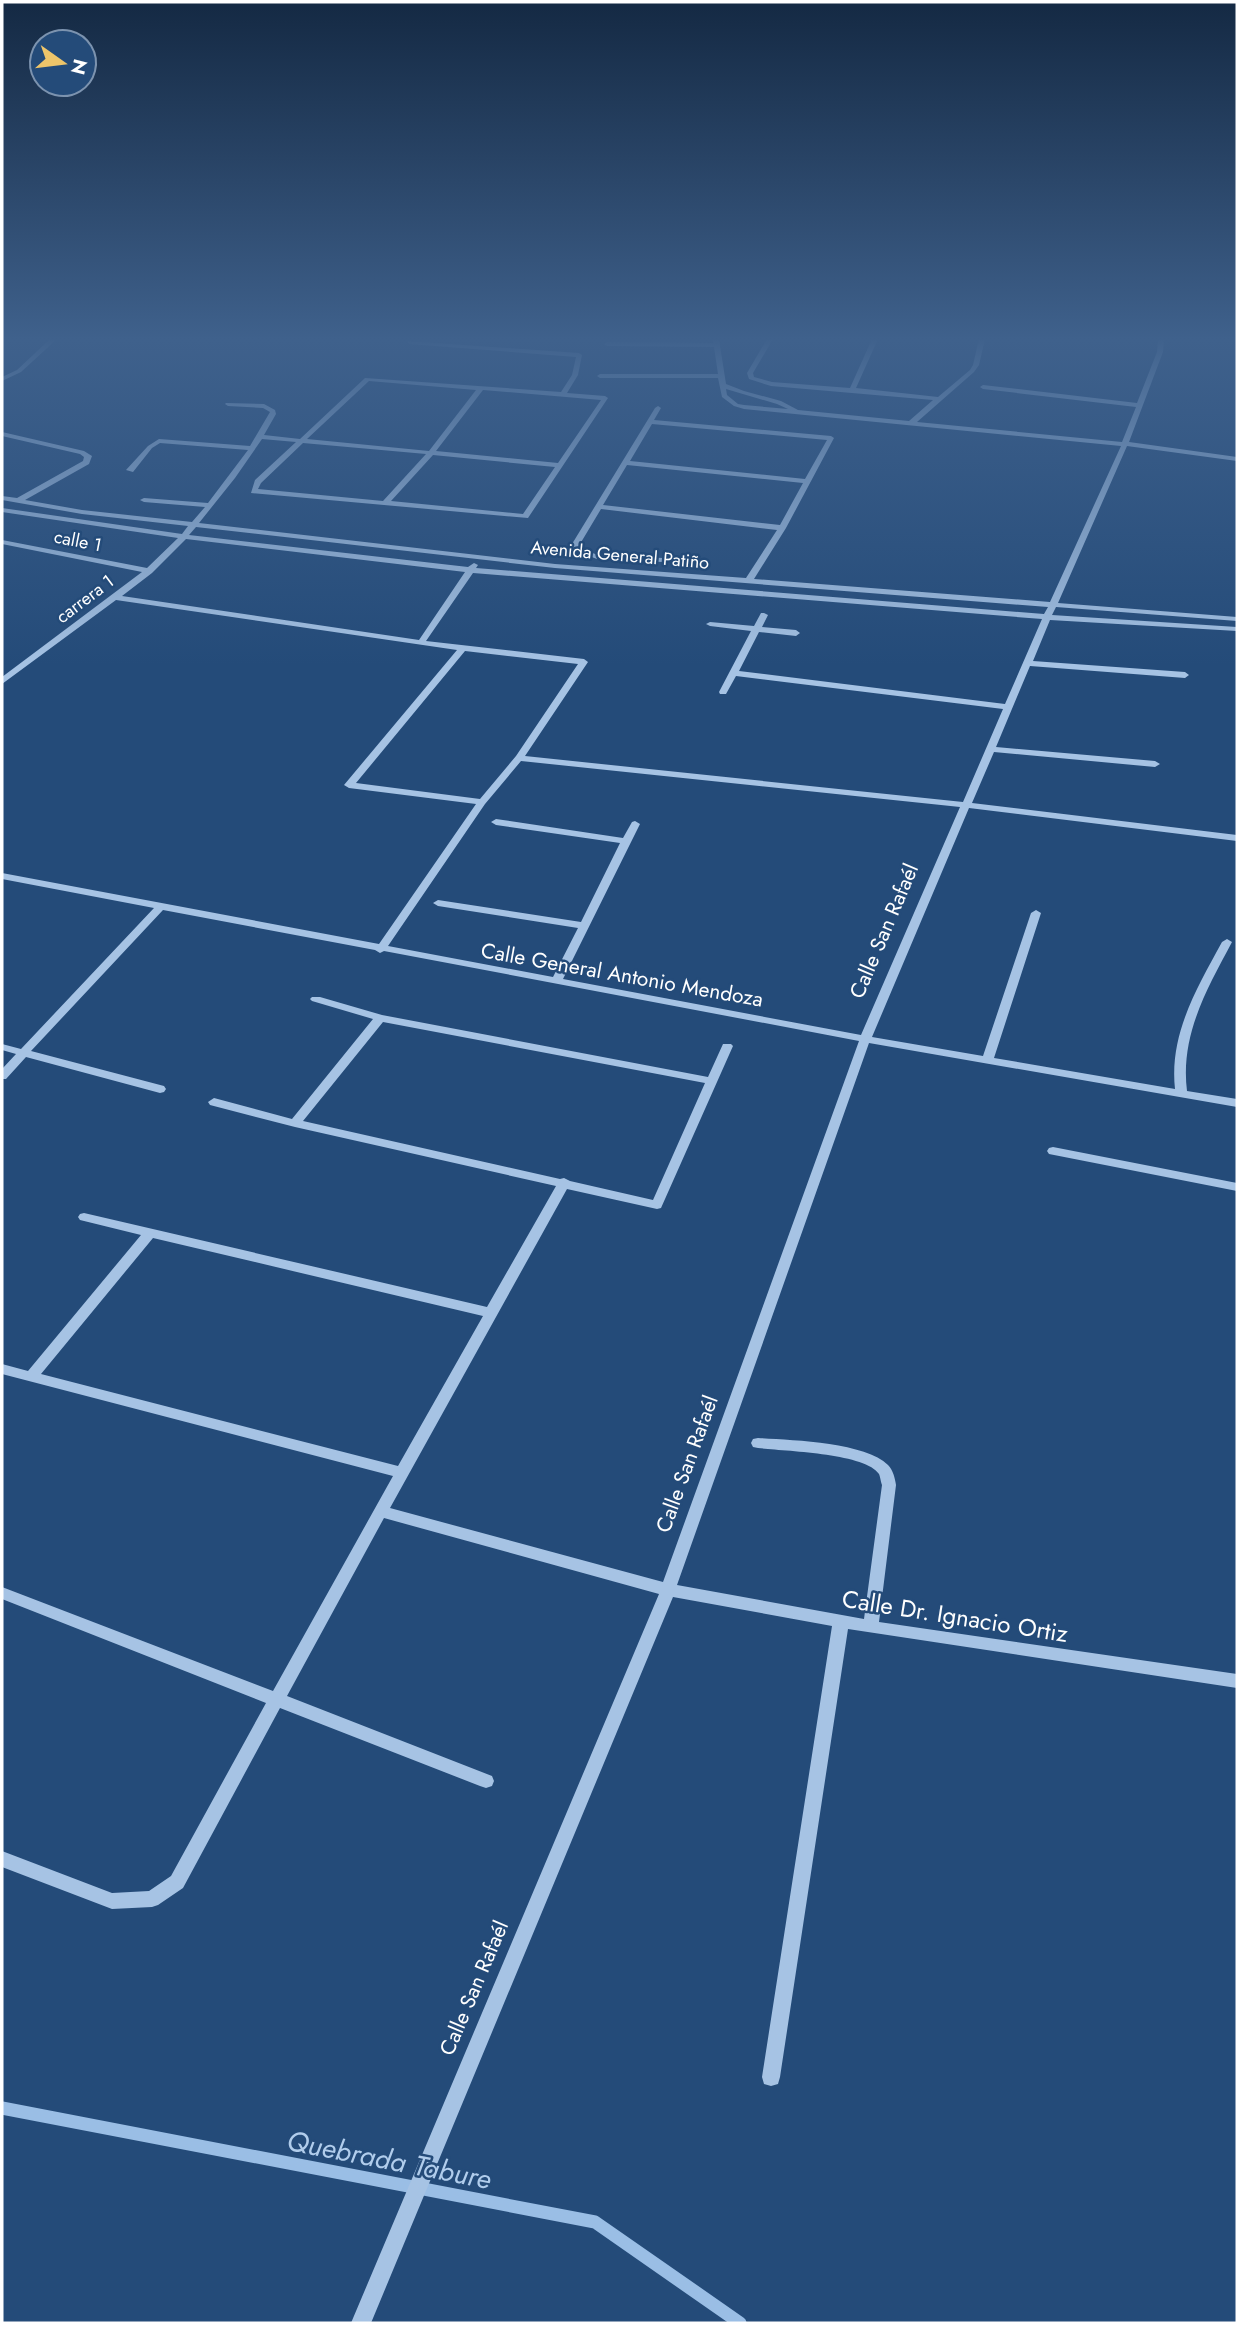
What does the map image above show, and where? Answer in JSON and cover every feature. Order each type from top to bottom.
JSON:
[{"type":"street","points":[[18,501],[86,462],[88,456],[82,452],[62,448]]},
{"type":"street","points":[[130,470],[150,448]]},
{"type":"street","points":[[245,448],[252,448]]},
{"type":"street","name":"carrera 1","points":[[2,681],[149,570],[194,525],[252,448]]},
{"type":"street","points":[[292,448],[258,482],[253,488],[254,491],[525,516],[572,448]]},
{"type":"street","points":[[358,448],[561,465]]},
{"type":"street","points":[[385,503],[435,448]]},
{"type":"street","points":[[635,448],[576,544],[577,551],[597,557],[663,560]]},
{"type":"street","points":[[748,582],[782,528],[826,448]]},
{"type":"street","name":"Calle San Rafaél","points":[[361,2323],[668,1590],[865,1039],[1123,448]]},
{"type":"street","points":[[1151,448],[1237,459]]},
{"type":"street","points":[[626,463],[807,481]]},
{"type":"street","name":"Avenida General Patiño","points":[[2,498],[194,525],[479,557],[1237,629]]},
{"type":"street","points":[[144,500],[209,505]]},
{"type":"street","points":[[599,507],[782,528]]},
{"type":"street","name":"Avenida General Patiño","points":[[2,510],[183,536],[471,570],[1050,611],[1237,620]]},
{"type":"street","name":"calle 1","points":[[4,544],[149,570]]},
{"type":"street","points":[[421,643],[479,557]]},
{"type":"street","points":[[113,597],[421,643],[584,662],[519,758],[482,802],[380,950]]},
{"type":"street","points":[[723,692],[764,615]]},
{"type":"street","points":[[710,624],[796,633]]},
{"type":"street","points":[[463,648],[349,785],[482,802]]},
{"type":"street","points":[[1028,663],[1185,674]]},
{"type":"street","points":[[734,673],[1009,707]]},
{"type":"street","points":[[990,749],[1155,764]]},
{"type":"street","points":[[519,758],[965,805],[1237,838]]},
{"type":"street","points":[[496,822],[626,841]]},
{"type":"street","points":[[556,982],[635,824]]},
{"type":"street","name":"Calle General Antonio Mendoza","points":[[2,876],[380,950],[987,1061],[1237,1103]]},
{"type":"street","points":[[438,903],[584,926]]},
{"type":"street","points":[[2,1076],[160,907]]},
{"type":"street","points":[[987,1061],[1036,913]]},
{"type":"street","points":[[1181,1093],[1178,1060],[1191,1012],[1227,942]]},
{"type":"street","points":[[316,999],[380,1017],[712,1081]]},
{"type":"street","points":[[295,1124],[380,1017]]},
{"type":"street","points":[[214,1102],[295,1124],[564,1182],[657,1205],[727,1046]]},
{"type":"street","points":[[2,1047],[160,1089]]},
{"type":"street","points":[[1053,1151],[1237,1187]]},
{"type":"street","points":[[2,1859],[112,1901],[152,1899],[177,1882],[276,1698],[382,1513],[564,1182]]},
{"type":"street","points":[[84,1217],[491,1313]]},
{"type":"street","points":[[31,1377],[149,1233]]},
{"type":"street","points":[[2,1369],[402,1473]]},
{"type":"street","points":[[758,1443],[859,1455],[875,1462],[886,1471],[889,1485],[872,1627]]},
{"type":"street","name":"Calle Dr. Ignacio Ortiz","points":[[382,1513],[668,1590],[872,1627],[1237,1681]]},
{"type":"street","points":[[2,1593],[486,1781]]},
{"type":"street","points":[[771,2077],[841,1622]]},
{"type":"waterway","name":"Quebrada Tabure","points":[[2,2108],[595,2222],[740,2323]]}]
